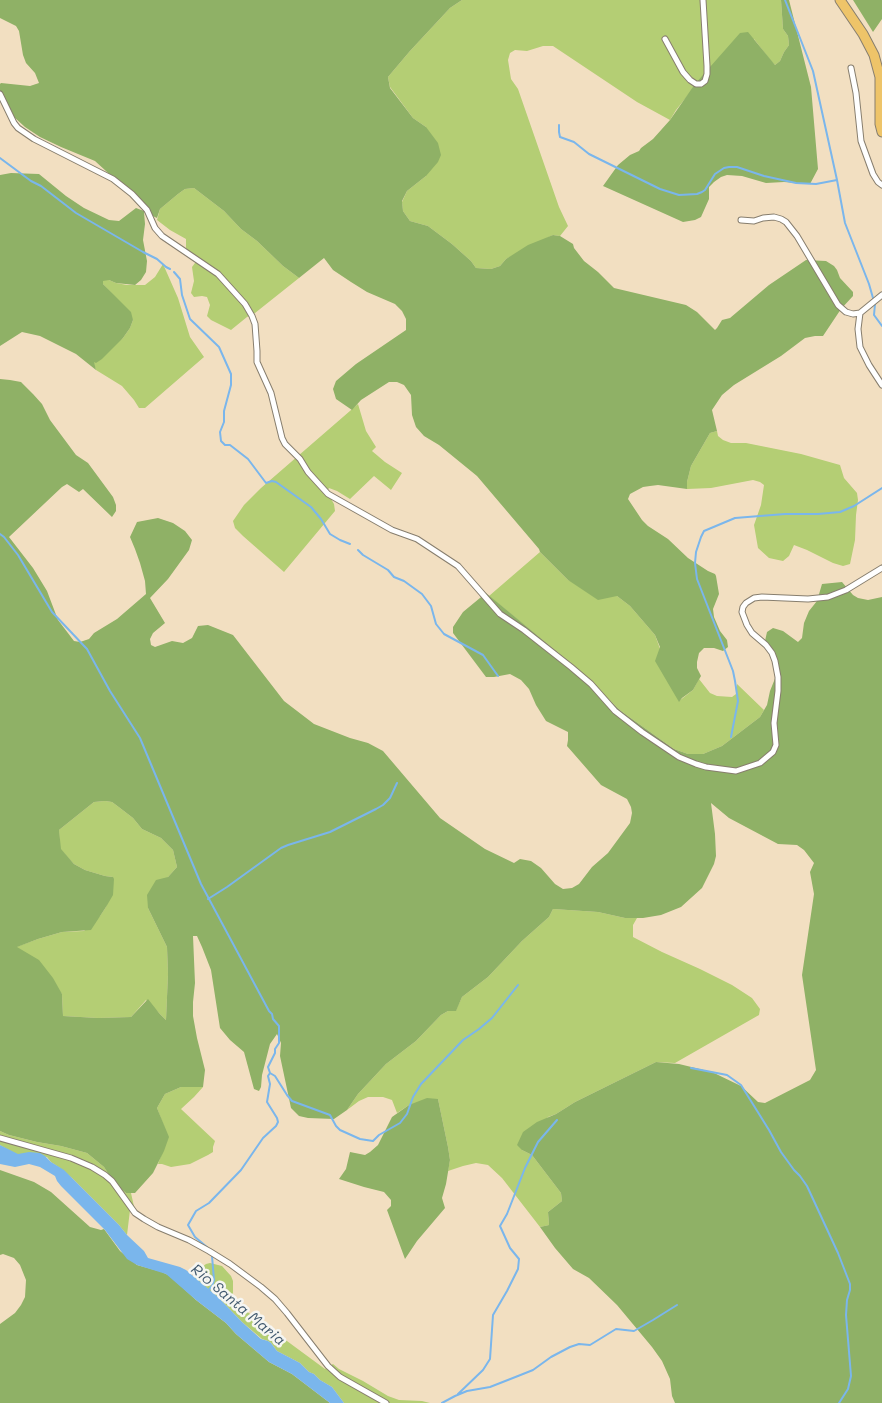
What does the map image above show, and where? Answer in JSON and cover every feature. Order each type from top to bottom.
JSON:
[{"type":"main road","points":[[840,0],[863,34],[874,55],[880,77],[880,124],[882,132]]},
{"type":"street","points":[[665,38],[683,72],[696,84],[701,84],[707,74],[704,0]]},
{"type":"street","points":[[851,68],[856,93],[861,142],[873,174],[882,185]]},
{"type":"street","points":[[0,94],[14,124],[18,128],[34,139],[113,179],[144,206],[152,218],[155,228],[162,236],[218,274],[245,304],[255,324],[256,362],[271,393],[282,438],[328,494],[392,530],[417,539],[458,566],[500,614],[524,630],[571,667],[615,711],[679,757],[706,767],[736,771],[760,763],[773,752],[776,745],[774,723],[778,677],[772,653],[752,633],[742,612],[743,607],[750,599],[762,597],[808,599],[828,597],[846,590],[882,568]]},
{"type":"street","points":[[741,220],[754,221],[774,217],[786,222],[797,236],[838,305],[846,312],[860,313],[882,295]]},
{"type":"street","points":[[860,313],[858,329],[860,347],[882,385]]},
{"type":"street","points":[[0,1138],[71,1158],[105,1175],[112,1181],[135,1212],[144,1219],[208,1251],[230,1264],[261,1287],[281,1306],[328,1366],[340,1377],[386,1403]]},
{"type":"green space","points":[[0,0],[462,0],[450,8],[388,77],[390,88],[413,118],[426,127],[438,143],[441,155],[438,162],[426,176],[407,191],[402,201],[403,211],[410,221],[428,226],[452,244],[476,268],[491,269],[500,266],[506,259],[528,245],[553,235],[560,236],[573,244],[584,261],[614,288],[686,305],[697,312],[715,330],[722,320],[730,318],[769,285],[806,260],[826,261],[834,266],[840,278],[853,292],[853,296],[841,309],[823,336],[805,338],[722,395],[712,410],[717,431],[710,433],[691,466],[687,489],[658,485],[643,487],[630,494],[628,499],[648,526],[668,539],[688,558],[716,576],[719,594],[713,609],[714,617],[720,631],[727,640],[728,647],[723,651],[714,648],[704,648],[699,653],[697,668],[701,676],[693,690],[679,702],[655,661],[660,647],[655,635],[630,606],[617,596],[598,600],[568,580],[540,552],[477,476],[439,445],[424,436],[416,427],[412,415],[411,395],[404,385],[397,382],[389,382],[361,400],[352,410],[336,399],[333,389],[336,381],[356,364],[406,330],[406,319],[402,311],[395,304],[367,292],[333,270],[324,258],[299,278],[241,229],[224,211],[194,188],[185,189],[178,194],[160,209],[157,218],[144,212],[143,240],[147,261],[146,272],[141,280],[135,285],[116,283],[109,280],[103,281],[103,284],[131,312],[133,320],[123,338],[102,359],[96,363],[94,362],[96,370],[76,354],[40,336],[22,332],[0,346],[0,175],[11,173],[39,174],[84,208],[109,220],[119,221],[136,208],[144,211],[130,193],[95,161],[40,137],[14,117],[0,100],[1,83],[30,86],[39,83],[35,73],[26,63],[19,31],[16,26],[0,18]]},
{"type":"green space","points":[[462,0],[781,0],[783,29],[788,36],[789,45],[780,61],[775,65],[754,39],[688,95],[670,120],[637,102],[553,46],[543,46],[527,51],[515,50],[510,53],[508,60],[511,79],[518,89],[559,207],[568,226],[560,236],[553,235],[506,259],[500,266],[491,269],[476,268],[452,244],[428,226],[410,221],[403,211],[402,202],[407,191],[426,176],[426,127],[413,118],[390,87],[388,77],[450,8]]},
{"type":"green space","points":[[781,0],[789,0],[811,87],[818,169],[810,184],[766,183],[742,176],[727,175],[721,177],[709,187],[709,199],[701,217],[683,222],[603,186],[618,165],[653,139],[670,120],[695,84],[740,33],[748,32],[775,65],[780,61],[789,45],[788,36],[783,29]]},
{"type":"green space","points":[[853,0],[882,0],[882,19],[873,32]]},
{"type":"green space","points":[[194,188],[224,211],[241,229],[299,278],[231,330],[207,316],[210,305],[207,297],[194,297],[191,293],[194,281],[192,267],[195,263],[195,258],[186,248],[186,239],[157,220],[160,209],[185,189]]},
{"type":"green space","points":[[163,264],[178,298],[190,337],[204,357],[145,408],[139,408],[122,386],[96,370],[93,361],[123,338],[133,320],[103,284],[103,280],[127,285],[145,285],[155,277]]},
{"type":"green space","points":[[0,379],[21,382],[33,394],[42,404],[50,420],[76,455],[88,463],[113,497],[116,505],[116,511],[112,517],[83,489],[79,492],[67,484],[9,537],[33,568],[47,591],[58,620],[74,641],[80,642],[89,639],[94,633],[117,619],[146,594],[140,563],[130,537],[137,522],[158,518],[173,523],[185,531],[192,540],[189,550],[168,579],[150,598],[165,623],[153,633],[150,639],[151,645],[155,647],[172,641],[183,643],[192,638],[198,626],[208,625],[233,635],[284,701],[314,724],[368,743],[383,751],[440,818],[485,849],[514,863],[520,859],[531,861],[541,868],[555,884],[563,889],[572,888],[579,884],[592,867],[608,853],[630,823],[631,807],[627,799],[601,785],[567,746],[568,732],[546,721],[529,689],[521,680],[510,674],[486,677],[453,633],[453,627],[463,612],[486,593],[566,659],[621,711],[674,749],[688,754],[703,754],[722,746],[760,717],[767,705],[776,676],[772,656],[765,641],[767,632],[773,628],[783,631],[798,642],[802,638],[804,623],[809,611],[817,601],[822,584],[842,582],[858,598],[868,600],[882,597],[882,1403],[675,1403],[672,1396],[670,1379],[662,1361],[652,1347],[617,1305],[589,1278],[573,1269],[540,1227],[549,1225],[548,1212],[562,1201],[561,1193],[532,1155],[517,1145],[523,1132],[537,1122],[656,1062],[679,1064],[712,1072],[741,1086],[758,1102],[765,1103],[810,1080],[816,1070],[802,975],[814,894],[810,872],[814,863],[804,850],[797,845],[778,844],[729,818],[711,803],[715,834],[716,856],[714,864],[702,888],[681,907],[661,915],[643,918],[625,918],[598,912],[553,909],[549,917],[522,941],[488,977],[462,997],[456,1011],[448,1011],[441,1015],[416,1041],[386,1064],[358,1094],[347,1110],[334,1119],[299,1116],[291,1108],[280,1056],[281,1043],[277,1034],[270,1044],[261,1087],[259,1091],[254,1089],[244,1052],[220,1028],[211,970],[197,936],[193,936],[195,983],[193,1016],[205,1070],[203,1087],[181,1087],[165,1094],[157,1108],[169,1137],[153,1173],[135,1193],[126,1193],[115,1184],[104,1167],[87,1153],[9,1135],[0,1131]],"holes":[[[94,802],[112,802],[133,818],[142,829],[161,838],[173,850],[177,867],[168,877],[156,880],[147,895],[148,908],[167,947],[166,1020],[148,999],[131,1017],[63,1016],[62,994],[53,978],[39,960],[17,947],[62,932],[91,930],[113,895],[114,879],[113,877],[85,870],[74,864],[61,849],[59,830]]]},
{"type":"green space","points":[[358,404],[366,431],[376,447],[372,451],[402,473],[391,490],[374,476],[350,499],[329,488],[327,492],[334,504],[335,511],[284,572],[235,528],[233,521],[244,505],[261,488]]},
{"type":"green space","points":[[717,431],[718,436],[731,443],[746,443],[801,454],[840,465],[844,478],[857,493],[858,500],[855,540],[850,564],[843,566],[833,563],[794,545],[789,556],[783,561],[769,558],[758,548],[754,525],[761,505],[764,485],[760,482],[753,480],[711,488],[687,489],[691,466],[710,433]]},
{"type":"green space","points":[[540,552],[568,580],[617,596],[630,606],[655,635],[679,701],[693,690],[699,679],[710,693],[717,696],[732,697],[736,694],[737,684],[764,710],[760,717],[722,746],[703,754],[688,754],[674,749],[621,711],[566,659],[489,596]]},
{"type":"green space","points":[[94,802],[112,802],[133,818],[142,829],[161,838],[173,850],[177,867],[168,877],[148,908],[167,947],[166,1020],[146,1000],[131,1017],[63,1016],[62,994],[16,947],[62,932],[84,931],[100,916],[106,907],[113,877],[85,870],[74,864],[60,849],[59,830]]},
{"type":"green space","points":[[553,909],[598,912],[625,918],[637,918],[633,925],[633,937],[732,985],[752,998],[760,1009],[759,1015],[675,1063],[656,1062],[548,1117],[522,1150],[532,1155],[561,1193],[562,1201],[548,1212],[549,1225],[540,1227],[502,1178],[488,1165],[476,1163],[448,1171],[450,1160],[438,1099],[409,1105],[397,1113],[392,1100],[383,1097],[368,1097],[347,1110],[358,1094],[386,1064],[416,1041],[441,1015],[448,1011],[456,1010],[462,997],[488,977],[522,941],[549,917]]},
{"type":"green space","points":[[181,1087],[203,1087],[181,1109],[215,1141],[213,1152],[208,1155],[190,1164],[171,1167],[158,1164],[168,1137],[157,1108],[165,1094]]},
{"type":"green space","points":[[427,1098],[438,1099],[448,1147],[450,1160],[442,1198],[445,1208],[417,1241],[405,1259],[387,1210],[391,1206],[391,1200],[384,1192],[339,1179],[346,1169],[350,1152],[365,1155],[370,1152],[378,1145],[392,1117],[409,1105]]},
{"type":"green space","points":[[0,1131],[9,1135],[87,1153],[104,1167],[115,1184],[126,1193],[131,1193],[135,1211],[130,1210],[127,1235],[72,1178],[47,1157],[15,1154],[0,1145]]},
{"type":"green space","points":[[0,1170],[34,1182],[51,1192],[90,1227],[104,1229],[120,1251],[137,1265],[170,1276],[269,1362],[292,1374],[330,1403],[0,1403],[0,1324],[15,1313],[21,1305],[25,1297],[26,1280],[20,1265],[14,1258],[3,1254],[0,1255]]},
{"type":"green space","points":[[210,1263],[222,1266],[231,1276],[233,1281],[233,1297],[238,1305],[325,1369],[333,1364],[388,1396],[399,1400],[430,1403],[344,1403],[332,1387],[309,1372],[300,1363],[277,1351],[271,1343],[262,1339],[242,1322],[218,1297],[194,1278],[202,1267]]},
{"type":"water","points":[[0,1145],[18,1154],[40,1153],[64,1170],[144,1251],[148,1258],[186,1270],[218,1297],[261,1339],[271,1343],[277,1351],[300,1363],[309,1372],[332,1387],[344,1403],[330,1403],[292,1374],[269,1362],[226,1323],[166,1274],[137,1265],[127,1259],[105,1230],[61,1186],[55,1176],[40,1167],[29,1164],[15,1167],[0,1164]]},
{"type":"waterway","points":[[785,0],[813,71],[845,223],[873,298]]},
{"type":"waterway","points":[[559,125],[560,137],[574,142],[589,154],[660,189],[679,195],[702,192],[715,174],[729,167],[737,167],[764,176],[796,183],[816,184],[837,180]]},
{"type":"waterway","points":[[0,158],[76,213],[157,259],[170,269]]},
{"type":"waterway","points":[[174,272],[180,279],[182,295],[190,319],[219,347],[231,374],[231,385],[224,411],[224,422],[220,432],[221,441],[225,445],[230,445],[248,459],[266,483],[276,482],[311,507],[330,534],[350,544]]},
{"type":"waterway","points":[[875,304],[874,315],[882,326]]},
{"type":"waterway","points":[[731,737],[738,701],[733,671],[697,579],[696,552],[704,531],[735,518],[840,512],[854,506],[882,488]]},
{"type":"waterway","points":[[0,534],[18,555],[52,612],[87,649],[110,691],[140,738],[201,884],[273,1019],[279,1026],[279,1043],[268,1067],[270,1084],[267,1102],[278,1122],[263,1138],[241,1170],[209,1203],[196,1211],[188,1225],[195,1237],[208,1248]]},
{"type":"waterway","points":[[358,550],[388,570],[394,577],[404,581],[422,594],[431,606],[436,624],[444,634],[483,655],[498,676]]},
{"type":"waterway","points":[[208,899],[281,848],[330,832],[383,805],[390,798],[397,783]]},
{"type":"waterway","points":[[270,1073],[275,1076],[292,1101],[330,1115],[340,1130],[360,1139],[373,1141],[379,1135],[400,1123],[407,1114],[413,1097],[421,1084],[463,1040],[492,1018],[518,985]]},
{"type":"waterway","points":[[691,1068],[727,1075],[741,1085],[781,1152],[807,1186],[838,1253],[850,1284],[846,1315],[851,1376],[848,1389],[839,1403]]},
{"type":"waterway","points":[[458,1394],[483,1370],[490,1359],[493,1315],[518,1269],[519,1259],[510,1248],[500,1226],[538,1142],[557,1120]]},
{"type":"waterway","name":"Rio Santa Maria","points":[[207,1292],[214,1280],[212,1256]]},
{"type":"waterway","points":[[442,1403],[467,1391],[490,1387],[533,1370],[551,1357],[570,1347],[579,1344],[590,1345],[616,1329],[634,1331],[677,1305]]}]
